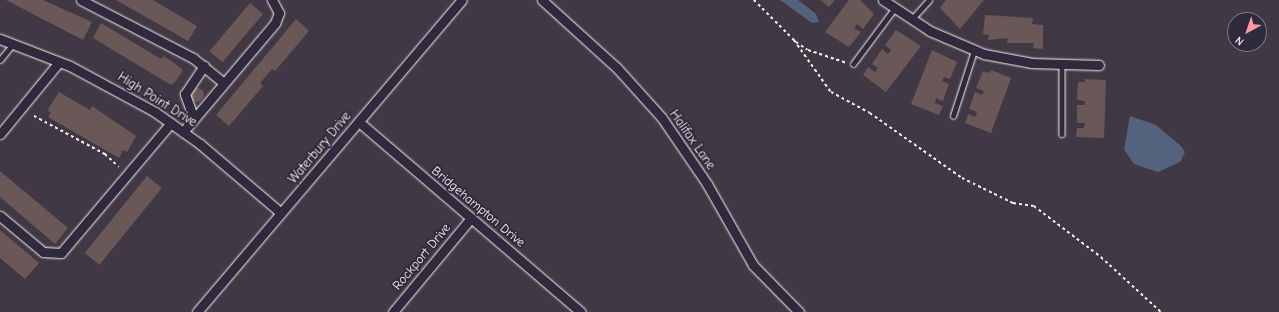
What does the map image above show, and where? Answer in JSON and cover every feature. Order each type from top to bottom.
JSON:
[{"type":"street","points":[[81,0],[204,66],[224,83]]},
{"type":"street","points":[[183,132],[275,23],[279,13],[272,0]]},
{"type":"street","name":"Waterbury Drive","points":[[197,312],[462,0]]},
{"type":"street","name":"Halifax Lane","points":[[542,0],[617,68],[662,118],[706,184],[753,265],[799,312]]},
{"type":"street","points":[[883,0],[911,20],[974,50],[1018,61],[1062,65],[1099,65]]},
{"type":"street","name":"High Point Drive","points":[[0,39],[59,62],[127,95],[183,132],[281,213]]},
{"type":"street","points":[[0,134],[59,62]]},
{"type":"street","points":[[194,119],[185,94],[204,66]]},
{"type":"street","name":"Bridgehampton Drive","points":[[359,122],[581,312]]},
{"type":"street","points":[[0,216],[43,252],[61,253],[171,123]]},
{"type":"street","name":"Rockport Drive","points":[[393,312],[471,218]]},
{"type":"lane","points":[[911,20],[928,0]]},
{"type":"lane","points":[[854,64],[894,9]]},
{"type":"lane","points":[[0,60],[13,44]]},
{"type":"lane","points":[[953,116],[974,50]]},
{"type":"lane","points":[[1062,65],[1062,134]]},
{"type":"path","points":[[754,0],[794,40],[831,92],[870,113],[962,178],[1013,203],[1034,206],[1101,258],[1161,312]]},
{"type":"path","points":[[794,40],[819,55],[854,64]]},
{"type":"path","points":[[34,116],[105,154],[118,167]]},
{"type":"water","points":[[780,0],[798,0],[816,14],[819,22],[812,23]]},
{"type":"water","points":[[1130,116],[1156,125],[1181,146],[1185,152],[1180,162],[1158,172],[1134,164],[1124,149]]},
{"type":"building","points":[[6,0],[43,0],[92,22],[83,40]]},
{"type":"building","points":[[116,0],[153,0],[197,26],[188,41]]},
{"type":"building","points":[[820,0],[835,0],[829,7]]},
{"type":"building","points":[[849,0],[860,0],[874,14],[863,29],[857,24],[854,28],[861,32],[849,47],[825,32]]},
{"type":"building","points":[[946,0],[984,0],[960,29],[940,8]]},
{"type":"building","points":[[250,3],[263,14],[223,62],[210,51]]},
{"type":"building","points":[[985,15],[1033,18],[1032,24],[1043,25],[1043,49],[1033,48],[1034,43],[1007,43],[1008,38],[988,40],[989,35],[983,34]]},
{"type":"building","points":[[296,19],[309,31],[275,71],[272,69],[260,83],[263,86],[229,126],[216,115]]},
{"type":"building","points":[[101,23],[161,59],[163,56],[170,60],[183,70],[176,81],[171,85],[93,38]]},
{"type":"building","points":[[896,30],[921,46],[886,92],[863,75],[868,67],[875,72],[878,68],[872,64],[882,49],[888,54],[891,50],[885,45]]},
{"type":"building","points":[[932,50],[957,62],[950,79],[944,77],[942,81],[949,84],[943,101],[936,98],[935,103],[943,106],[939,115],[911,104]]},
{"type":"building","points":[[991,70],[1011,78],[991,133],[965,123],[968,114],[975,117],[977,112],[969,109],[975,92],[982,95],[984,91],[976,88],[983,71],[990,73]]},
{"type":"building","points":[[1085,79],[1106,80],[1104,138],[1076,137],[1077,128],[1084,128],[1085,123],[1077,123],[1077,105],[1085,105],[1085,101],[1077,100],[1078,82],[1085,82]]},
{"type":"building","points":[[197,88],[202,90],[204,95],[202,100],[197,102],[192,100],[190,95],[192,90]]},
{"type":"building","points":[[59,92],[90,110],[92,106],[136,136],[127,152],[123,150],[119,158],[48,117],[51,112],[47,111]]},
{"type":"building","points":[[0,171],[68,228],[55,244],[0,197]]},
{"type":"building","points":[[147,176],[162,188],[99,265],[85,253]]},
{"type":"building","points":[[0,230],[39,263],[25,279],[0,258]]}]
